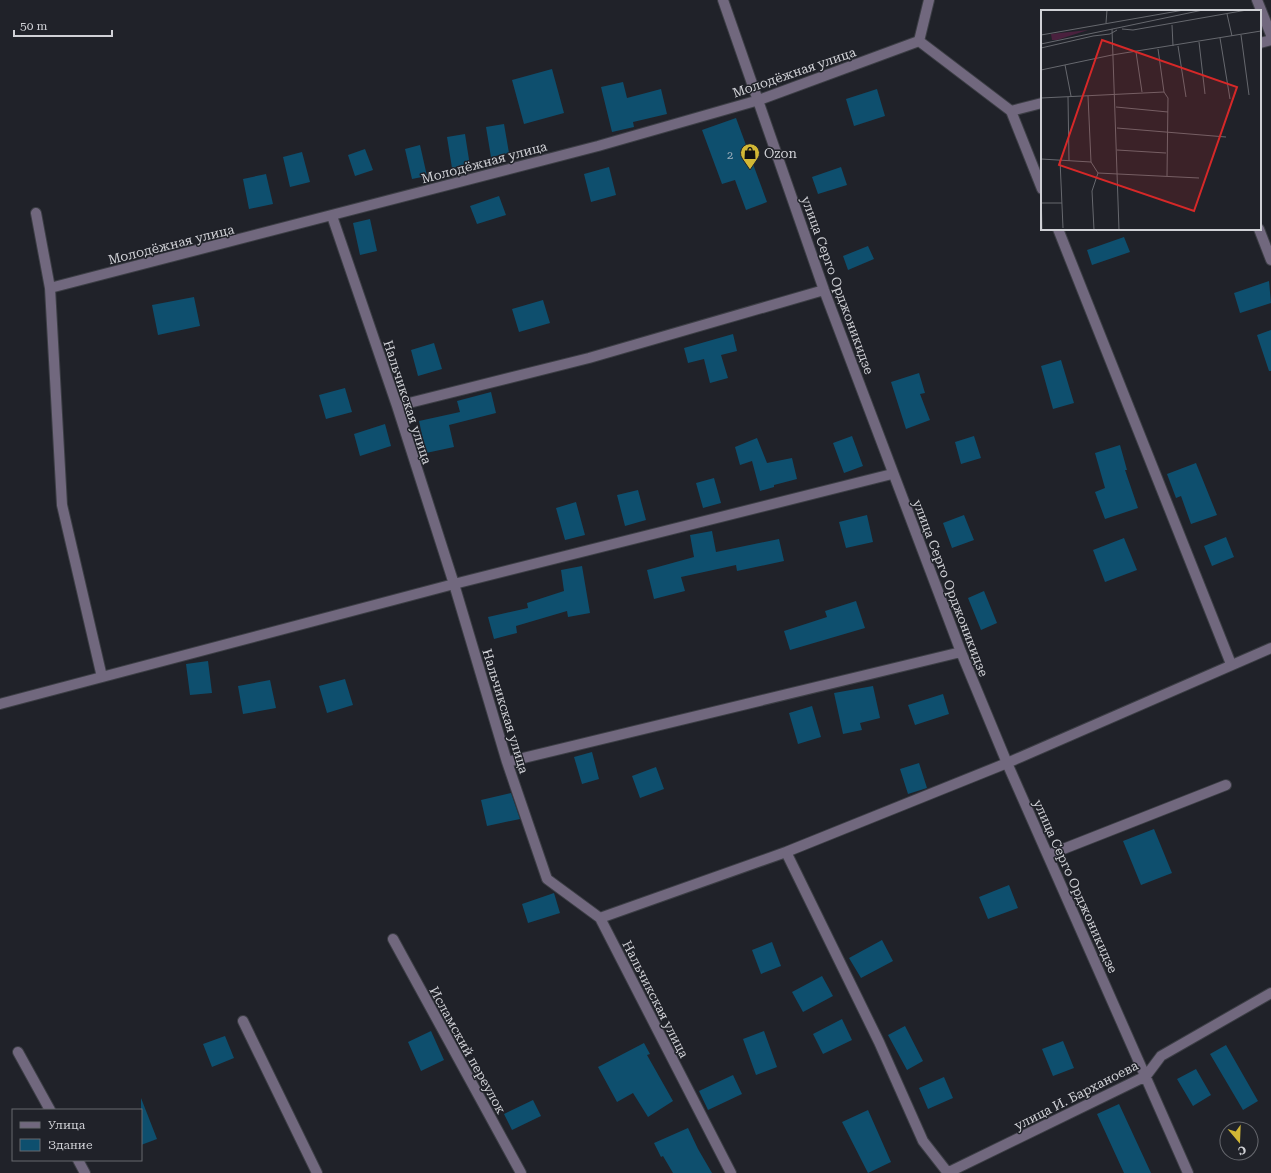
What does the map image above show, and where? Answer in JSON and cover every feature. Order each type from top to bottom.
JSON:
[{"type":"street","name":"улица Серго Орджоникидзе","points":[[723,0],[824,290],[892,474],[961,652],[1007,764],[1188,1173]]},
{"type":"street","points":[[928,0],[919,41],[1011,111],[1041,186]]},
{"type":"street","points":[[1258,0],[1271,35]]},
{"type":"street","points":[[1261,43],[1271,40]]},
{"type":"street","name":"Молодёжная улица","points":[[50,288],[598,146],[759,100],[919,41]]},
{"type":"street","points":[[1011,111],[1041,103]]},
{"type":"street","points":[[36,213],[50,288],[62,505],[102,677]]},
{"type":"street","name":"Нальчикская улица","points":[[332,216],[397,406],[454,584],[506,762],[547,879],[600,918],[731,1173]]},
{"type":"street","points":[[1058,230],[1231,664]]},
{"type":"street","points":[[1259,230],[1271,260]]},
{"type":"street","points":[[397,406],[589,358],[824,290]]},
{"type":"street","points":[[0,704],[454,584],[892,474]]},
{"type":"street","points":[[600,918],[786,852],[1007,764],[1231,664],[1271,648]]},
{"type":"street","points":[[506,762],[961,652]]},
{"type":"street","points":[[1048,855],[1226,785]]},
{"type":"street","points":[[786,852],[879,1042],[922,1141],[947,1173]]},
{"type":"street","name":"Исламский переулок","points":[[393,939],[521,1173]]},
{"type":"street","name":"улица И. Барханоева","points":[[947,1173],[1146,1076],[1161,1056],[1271,993]]},
{"type":"street","points":[[243,1021],[317,1173]]},
{"type":"street","points":[[18,1052],[49,1109]]},
{"type":"street","points":[[79,1161],[85,1173]]},
{"type":"building","points":[[552,69],[564,113],[524,124],[512,80]]},
{"type":"building","points":[[623,82],[627,98],[661,89],[667,114],[633,122],[634,127],[612,132],[601,87]]},
{"type":"building","points":[[877,89],[885,116],[854,126],[846,99]]},
{"type":"building","points":[[736,118],[767,202],[746,210],[735,180],[722,184],[702,130]]},
{"type":"building","points":[[504,124],[509,153],[491,157],[486,127]]},
{"type":"building","points":[[465,134],[470,166],[452,168],[447,137]]},
{"type":"building","points":[[420,145],[427,176],[412,179],[405,149]]},
{"type":"building","points":[[365,149],[373,170],[355,176],[348,155]]},
{"type":"building","points":[[302,152],[310,182],[290,187],[283,157]]},
{"type":"building","points":[[609,167],[616,195],[591,202],[584,174]]},
{"type":"building","points":[[841,167],[847,185],[818,194],[812,177]]},
{"type":"building","points":[[266,174],[273,204],[249,209],[243,179]]},
{"type":"building","points":[[499,196],[506,215],[477,224],[470,206]]},
{"type":"building","points":[[370,219],[377,251],[360,255],[353,223]]},
{"type":"building","points":[[1124,237],[1130,252],[1092,265],[1087,250]]},
{"type":"building","points":[[868,246],[874,259],[848,270],[843,256]]},
{"type":"building","points":[[1269,281],[1271,303],[1240,313],[1234,293]]},
{"type":"building","points":[[194,297],[200,326],[158,335],[152,305]]},
{"type":"building","points":[[543,300],[550,323],[519,332],[512,309]]},
{"type":"building","points":[[1271,330],[1271,371],[1269,371],[1257,335]]},
{"type":"building","points":[[733,334],[737,351],[721,355],[728,378],[710,383],[704,359],[688,363],[684,348]]},
{"type":"building","points":[[434,343],[442,369],[418,376],[411,350]]},
{"type":"building","points":[[1061,360],[1074,403],[1053,409],[1041,366]]},
{"type":"building","points":[[919,373],[925,393],[920,394],[930,420],[906,429],[891,382]]},
{"type":"building","points":[[345,388],[352,412],[326,419],[319,395]]},
{"type":"building","points":[[491,392],[496,413],[449,425],[454,447],[426,453],[419,421],[460,412],[457,401]]},
{"type":"building","points":[[385,424],[391,446],[360,456],[354,434]]},
{"type":"building","points":[[852,436],[863,466],[844,473],[833,443]]},
{"type":"building","points":[[974,436],[981,458],[961,464],[955,442]]},
{"type":"building","points":[[757,438],[767,463],[792,458],[797,479],[774,485],[774,487],[760,491],[752,461],[740,465],[735,447]]},
{"type":"building","points":[[1120,445],[1127,470],[1125,470],[1138,508],[1105,519],[1095,492],[1105,488],[1095,453]]},
{"type":"building","points":[[1196,463],[1217,515],[1191,524],[1181,496],[1176,498],[1167,474]]},
{"type":"building","points":[[714,478],[721,503],[703,508],[696,483]]},
{"type":"building","points":[[638,490],[646,520],[625,526],[617,495]]},
{"type":"building","points":[[576,502],[585,535],[565,540],[556,508]]},
{"type":"building","points":[[867,515],[873,542],[846,548],[839,522]]},
{"type":"building","points":[[964,515],[974,540],[952,548],[943,523]]},
{"type":"building","points":[[712,531],[716,552],[779,539],[784,561],[737,571],[736,565],[681,577],[685,591],[654,599],[647,570],[694,557],[690,535]]},
{"type":"building","points":[[1226,537],[1234,557],[1212,566],[1204,546]]},
{"type":"building","points":[[1124,538],[1137,570],[1105,582],[1093,550]]},
{"type":"building","points":[[582,566],[590,613],[568,617],[567,611],[516,626],[517,633],[494,639],[488,617],[528,608],[527,603],[564,591],[561,570]]},
{"type":"building","points":[[984,591],[997,623],[981,630],[968,598]]},
{"type":"building","points":[[856,601],[865,628],[790,650],[784,631],[827,617],[825,611]]},
{"type":"building","points":[[208,661],[212,693],[190,695],[186,664]]},
{"type":"building","points":[[345,679],[353,705],[327,713],[319,686]]},
{"type":"building","points":[[270,680],[276,708],[243,714],[238,686]]},
{"type":"building","points":[[873,686],[880,718],[860,723],[862,730],[843,734],[834,693]]},
{"type":"building","points":[[943,694],[949,714],[915,725],[908,705]]},
{"type":"building","points":[[812,706],[821,737],[798,744],[789,713]]},
{"type":"building","points":[[592,752],[599,779],[582,784],[574,757]]},
{"type":"building","points":[[919,763],[927,788],[908,794],[900,769]]},
{"type":"building","points":[[656,767],[664,789],[640,798],[632,776]]},
{"type":"building","points":[[511,793],[520,819],[487,826],[481,800]]},
{"type":"building","points":[[1154,829],[1172,873],[1141,885],[1123,841]]},
{"type":"building","points":[[1009,885],[1018,908],[988,919],[979,897]]},
{"type":"building","points":[[554,893],[560,913],[528,923],[522,904]]},
{"type":"building","points":[[882,940],[893,961],[861,978],[849,958]]},
{"type":"building","points":[[772,942],[781,966],[761,974],[752,950]]},
{"type":"building","points":[[822,976],[833,996],[803,1012],[792,992]]},
{"type":"building","points":[[842,1019],[852,1040],[823,1054],[813,1034]]},
{"type":"building","points":[[905,1026],[923,1061],[907,1070],[888,1035]]},
{"type":"building","points":[[431,1031],[444,1060],[421,1071],[408,1042]]},
{"type":"building","points":[[764,1031],[777,1067],[756,1075],[743,1039]]},
{"type":"building","points":[[225,1036],[234,1058],[212,1067],[203,1044]]},
{"type":"building","points":[[1063,1041],[1074,1068],[1053,1076],[1042,1049]]},
{"type":"building","points":[[644,1043],[650,1054],[647,1055],[673,1101],[648,1117],[633,1093],[617,1102],[598,1067]]},
{"type":"building","points":[[1226,1045],[1258,1101],[1243,1110],[1210,1054]]},
{"type":"building","points":[[1196,1069],[1211,1095],[1193,1106],[1177,1079]]},
{"type":"building","points":[[733,1075],[742,1094],[708,1110],[699,1091]]},
{"type":"building","points":[[944,1077],[953,1098],[928,1109],[919,1088]]},
{"type":"building","points":[[141,1098],[157,1139],[142,1145],[142,1109]]},
{"type":"building","points":[[533,1100],[541,1116],[512,1130],[504,1114]]},
{"type":"building","points":[[1119,1104],[1151,1173],[1124,1173],[1097,1114]]},
{"type":"building","points":[[868,1110],[891,1162],[868,1173],[842,1122]]},
{"type":"building","points":[[688,1128],[712,1173],[673,1173],[663,1156],[661,1157],[654,1143]]},
{"type":"place","name":"Ozon","points":[[750,170]]}]
